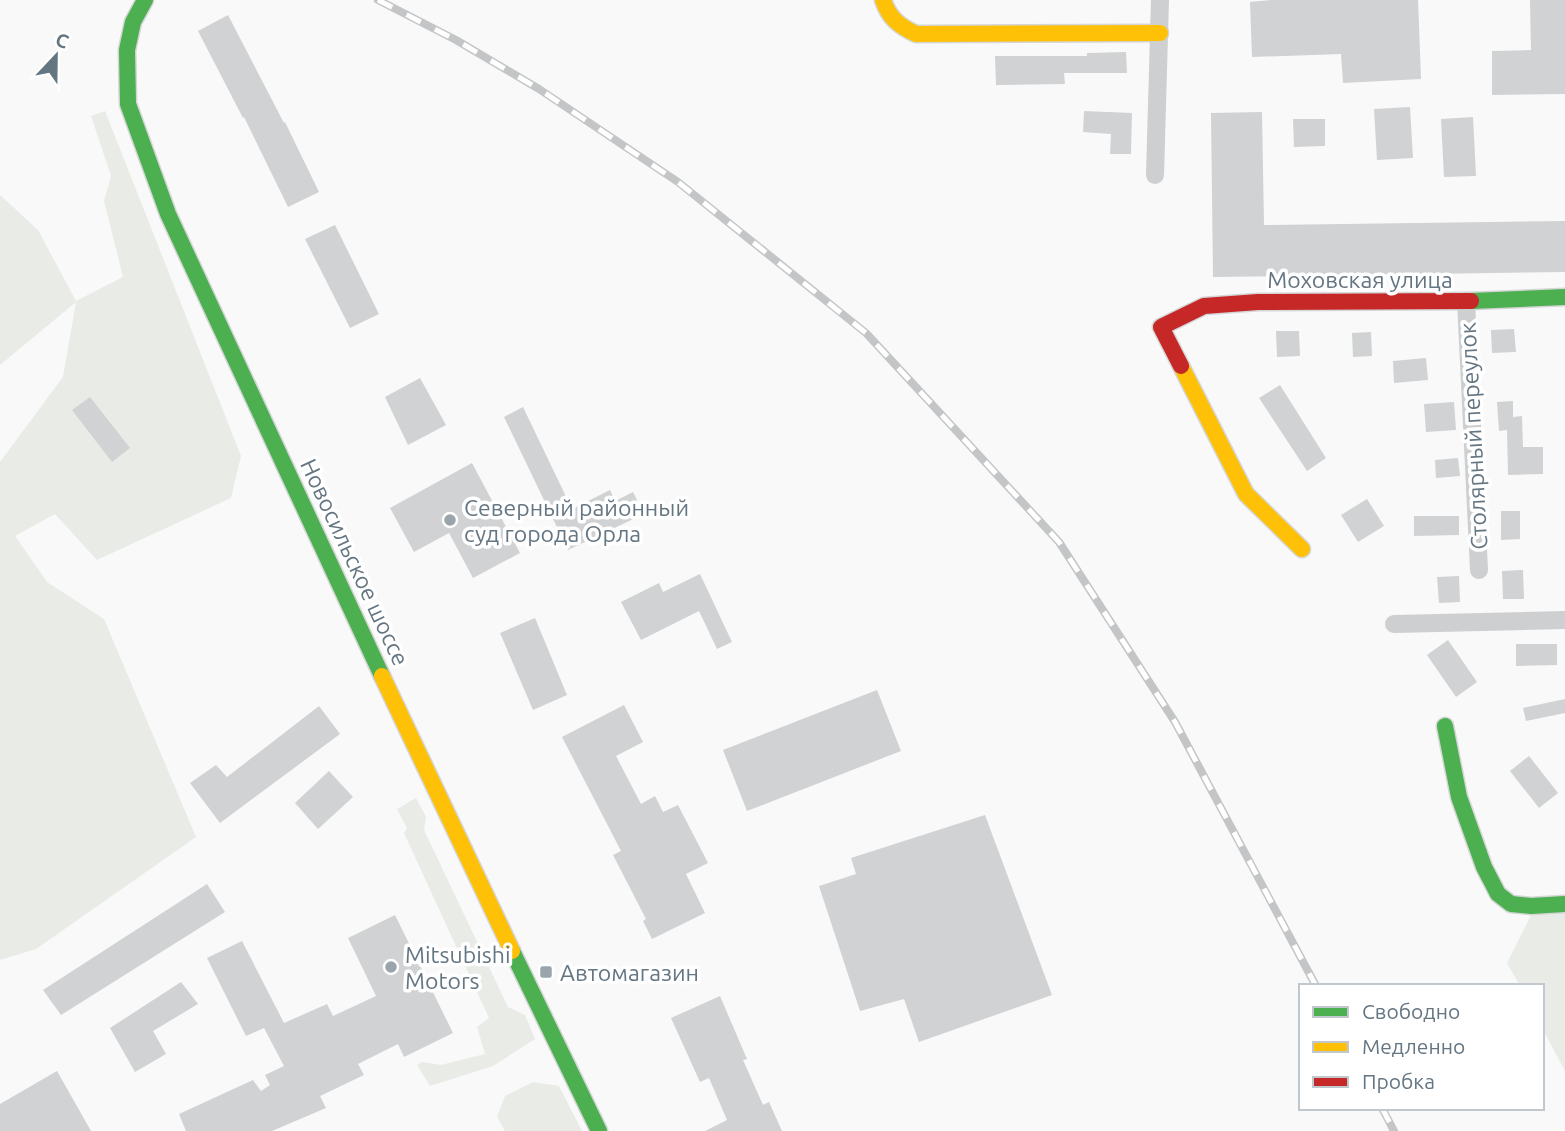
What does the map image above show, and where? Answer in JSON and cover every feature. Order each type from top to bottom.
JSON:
[{"type":"street","name":"Новосильское шоссе","points":[[145,0],[134,22],[127,50],[128,104],[168,214],[428,775],[599,1131]]},
{"type":"street","points":[[883,0],[886,12],[901,27],[916,34],[1160,33]]},
{"type":"street","points":[[1155,175],[1160,0]]},
{"type":"street","name":"Моховская улица","points":[[1302,549],[1246,494],[1161,327],[1203,306],[1258,302],[1565,298]]},
{"type":"street","name":"Столярный переулок","points":[[1466,301],[1479,570]]},
{"type":"street","points":[[1394,624],[1565,620]]},
{"type":"street","points":[[1445,726],[1459,797],[1484,866],[1498,894],[1511,904],[1565,904]]},
{"type":"shaded area","points":[[105,111],[241,456],[231,498],[97,560],[55,514],[15,536],[47,582],[104,619],[196,837],[36,949],[0,960],[0,462],[63,377],[76,302],[0,365],[0,195],[38,230],[76,301],[123,277],[104,201],[111,176],[91,116]]},
{"type":"shaded area","points":[[416,798],[426,817],[424,830],[508,1007],[525,1015],[535,1039],[493,1066],[430,1086],[417,1065],[422,1062],[441,1065],[485,1054],[477,1027],[489,1018],[404,833],[407,828],[397,809]]},
{"type":"shaded area","points":[[1565,913],[1565,1071],[1544,1032],[1544,984],[1519,984],[1507,963],[1531,915]]},
{"type":"shaded area","points":[[533,1082],[559,1086],[582,1131],[505,1131],[497,1117],[505,1096]]},
{"type":"building","points":[[1418,0],[1421,79],[1343,83],[1341,54],[1252,57],[1250,2]]},
{"type":"building","points":[[1530,0],[1565,0],[1565,94],[1492,95],[1492,51],[1531,50]]},
{"type":"building","points":[[228,15],[319,192],[288,207],[198,31]]},
{"type":"building","points":[[1126,52],[1127,73],[1064,73],[1065,84],[996,85],[995,56],[1087,56],[1087,53]]},
{"type":"building","points":[[1410,107],[1413,158],[1377,160],[1374,109]]},
{"type":"building","points":[[1084,111],[1132,113],[1131,154],[1110,154],[1111,134],[1083,132]]},
{"type":"building","points":[[1262,112],[1264,225],[1565,221],[1565,272],[1213,277],[1211,113]]},
{"type":"building","points":[[1473,117],[1476,176],[1444,177],[1441,119]]},
{"type":"building","points":[[1293,119],[1325,119],[1325,146],[1294,147]]},
{"type":"building","points":[[335,225],[379,314],[350,328],[305,239]]},
{"type":"building","points":[[1514,329],[1516,352],[1492,353],[1491,330]]},
{"type":"building","points":[[1276,331],[1299,331],[1300,356],[1277,357]]},
{"type":"building","points":[[1371,332],[1372,356],[1353,357],[1352,333]]},
{"type":"building","points":[[1426,358],[1428,380],[1394,383],[1393,361]]},
{"type":"building","points":[[420,378],[446,425],[408,445],[385,397]]},
{"type":"building","points":[[1280,385],[1326,458],[1307,471],[1259,398]]},
{"type":"building","points":[[90,397],[130,448],[112,462],[72,410]]},
{"type":"building","points":[[1513,401],[1513,417],[1522,416],[1523,447],[1543,447],[1543,474],[1508,475],[1507,430],[1499,431],[1497,402]]},
{"type":"building","points":[[1454,402],[1456,430],[1426,432],[1424,404]]},
{"type":"building","points":[[523,407],[572,509],[610,490],[615,501],[633,492],[644,514],[568,550],[504,417]]},
{"type":"building","points":[[1458,458],[1460,476],[1436,478],[1435,460]]},
{"type":"building","name":"Северный районный суд города Орла","points":[[472,463],[520,553],[473,578],[449,533],[414,552],[390,508]]},
{"type":"building","points":[[1367,499],[1384,526],[1358,542],[1341,515]]},
{"type":"building","points":[[1501,511],[1520,511],[1520,539],[1501,540]]},
{"type":"building","points":[[1414,516],[1459,516],[1459,535],[1414,536]]},
{"type":"building","points":[[1523,570],[1524,599],[1503,599],[1502,571]]},
{"type":"building","points":[[700,574],[732,642],[717,649],[699,611],[641,640],[621,602],[659,583],[663,592]]},
{"type":"building","points":[[1459,576],[1460,602],[1439,603],[1437,577]]},
{"type":"building","points":[[535,618],[567,695],[533,710],[500,633]]},
{"type":"building","points":[[1448,640],[1477,682],[1456,697],[1427,655]]},
{"type":"building","points":[[1516,644],[1557,644],[1557,665],[1516,666]]},
{"type":"building","points":[[877,690],[901,751],[747,811],[723,750]]},
{"type":"building","points":[[1565,699],[1565,713],[1526,721],[1523,708]]},
{"type":"building","points":[[624,705],[643,742],[616,756],[641,804],[655,796],[663,812],[678,805],[708,863],[686,874],[705,913],[652,939],[643,921],[646,919],[613,855],[621,851],[562,737]]},
{"type":"building","points":[[319,706],[340,734],[220,823],[190,783],[216,765],[227,777]]},
{"type":"building","points":[[1529,756],[1558,793],[1539,808],[1510,771]]},
{"type":"building","points":[[329,771],[353,797],[318,829],[295,803]]},
{"type":"building","points":[[985,815],[1052,995],[919,1042],[904,999],[860,1011],[819,886],[856,874],[851,858]]},
{"type":"building","points":[[207,884],[225,912],[61,1015],[43,990]]},
{"type":"building","points":[[395,915],[453,1033],[404,1057],[398,1044],[358,1064],[364,1075],[320,1096],[326,1108],[272,1131],[186,1131],[179,1114],[253,1080],[261,1091],[270,1085],[265,1075],[284,1066],[264,1028],[246,1036],[207,958],[242,941],[284,1023],[327,1004],[333,1016],[376,996],[348,938]]},
{"type":"building","points":[[181,982],[198,1004],[153,1031],[166,1054],[135,1072],[110,1028]]},
{"type":"building","points":[[720,996],[763,1105],[769,1102],[782,1131],[705,1131],[727,1120],[709,1078],[700,1082],[671,1018]]},
{"type":"building","points":[[57,1071],[91,1131],[0,1131],[0,1104]]},
{"type":"railway","points":[[378,0],[456,40],[539,89],[678,182],[866,333],[1059,542],[1175,722],[1315,984]]},
{"type":"railway","points":[[1383,1110],[1394,1131]]},
{"type":"traffic: fast","points":[[145,0],[133,22],[127,50],[128,104],[168,214],[382,676]]},
{"type":"traffic: fast","points":[[1471,301],[1565,297]]},
{"type":"traffic: fast","points":[[1445,726],[1459,797],[1484,867],[1498,894],[1511,904],[1565,904]]},
{"type":"traffic: fast","points":[[512,951],[599,1131]]},
{"type":"traffic: slow","points":[[883,0],[895,21],[916,34],[1160,33]]},
{"type":"traffic: slow","points":[[1181,366],[1246,494],[1302,549]]},
{"type":"traffic: slow","points":[[382,676],[512,951]]},
{"type":"traffic: jam","points":[[1181,366],[1161,327],[1204,306],[1258,302],[1471,301]]},
{"type":"place","name":"Северный районный суд города Орла","points":[[450,520]]},
{"type":"place","name":"Mitsubishi Motors","points":[[391,967]]},
{"type":"place","name":"Автомагазин","points":[[546,972]]}]
